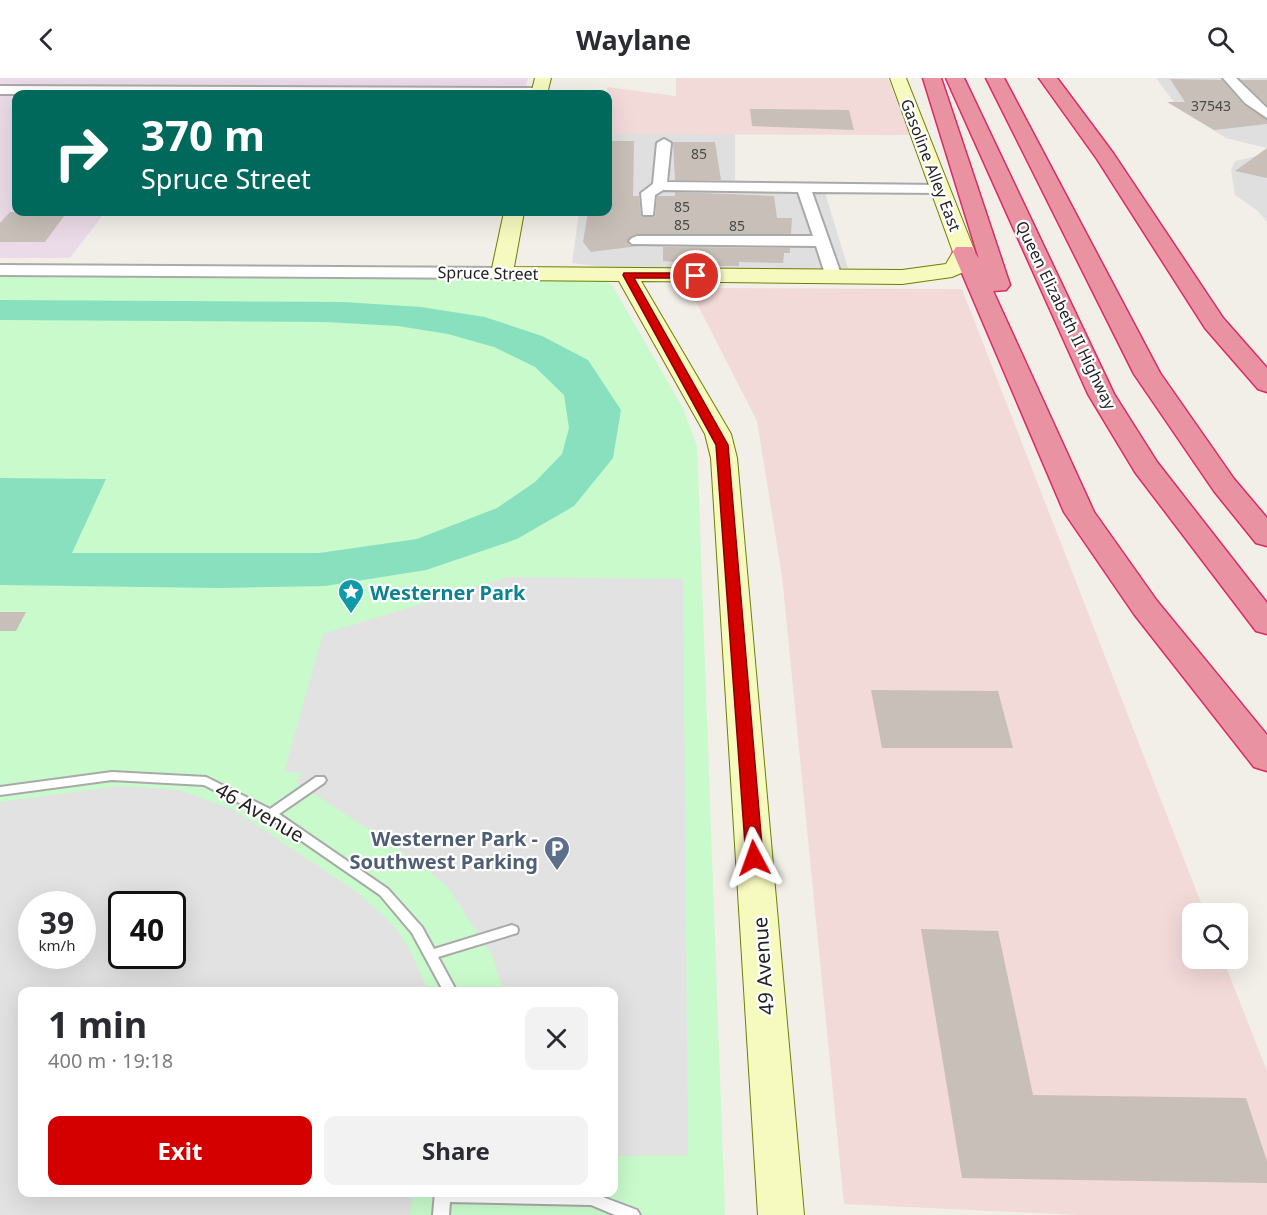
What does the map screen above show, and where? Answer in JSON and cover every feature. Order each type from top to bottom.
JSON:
[{"type":"highway","points":[[932,78],[962,166],[1030,398]]},
{"type":"highway","name":"Queen Elizabeth II Highway","points":[[954,78],[1101,394],[1146,466],[1267,624]]},
{"type":"highway","points":[[995,78],[1147,374],[1224,485],[1267,537]]},
{"type":"highway","points":[[1054,84],[1106,157],[1214,323],[1267,384]]},
{"type":"highway","points":[[964,252],[1030,398],[1065,484],[1096,539],[1154,617],[1267,759]]},
{"type":"street","name":"Gasoline Alley East","points":[[898,78],[964,252]]},
{"type":"street","points":[[1229,78],[1249,100],[1267,114]]},
{"type":"street","points":[[0,90],[541,88]]},
{"type":"street","points":[[660,186],[664,143]]},
{"type":"street","points":[[648,212],[648,193],[660,186],[942,189]]},
{"type":"street","points":[[804,188],[834,277]]},
{"type":"street","points":[[501,273],[513,216]]},
{"type":"street","points":[[637,241],[821,241]]},
{"type":"street","name":"Spruce Street","points":[[0,270],[902,277],[952,270],[958,266],[964,252]]},
{"type":"street","name":"49 Avenue","points":[[627,275],[718,434],[724,458],[781,1215]]},
{"type":"lane","name":"46 Avenue","points":[[0,791],[112,776],[206,781],[271,814],[384,892],[417,930],[449,987]]},
{"type":"lane","points":[[271,814],[320,780]]},
{"type":"lane","points":[[432,954],[512,930]]},
{"type":"lane","points":[[441,1215],[443,1197]]},
{"type":"lane","points":[[532,1197],[592,1199],[632,1215]]},
{"type":"shaded area","points":[[0,78],[528,78],[525,90],[12,90],[12,216],[102,216],[70,258],[0,258]]},
{"type":"shaded area","points":[[676,78],[888,78],[910,135],[612,134],[612,90],[607,90],[607,87],[676,96]]},
{"type":"shaded area","points":[[1156,78],[1267,78],[1267,148],[1226,138],[1187,114],[1176,105]]},
{"type":"shaded area","points":[[612,134],[735,134],[735,183],[823,186],[848,268],[619,269],[572,263],[578,216],[612,216]]},
{"type":"shaded area","points":[[1267,154],[1267,222],[1258,211],[1235,195],[1231,170],[1235,161]]},
{"type":"shaded area","points":[[689,288],[962,289],[1201,903],[1182,903],[1182,969],[1227,969],[1267,1071],[1267,1215],[1078,1215],[844,1204],[782,576],[757,421]]},
{"type":"shaded area","name":"Westerner Park - Southwest Parking","points":[[509,577],[683,579],[688,1156],[618,1156],[618,987],[502,987],[491,953],[447,886],[412,858],[296,782],[302,773],[284,772],[323,634]]},
{"type":"shaded area","points":[[119,786],[179,790],[234,810],[356,891],[395,927],[411,952],[426,987],[18,987],[18,1197],[412,1197],[410,1215],[0,1215],[0,802]]},
{"type":"green space","name":"Westerner Park","points":[[0,273],[596,277],[612,285],[683,408],[697,446],[725,1215],[0,1215]]},
{"type":"green space","points":[[0,300],[343,302],[421,307],[485,317],[542,336],[588,360],[621,410],[613,458],[574,506],[517,539],[426,570],[325,586],[220,588],[0,585],[0,478],[106,479],[72,553],[319,553],[417,539],[497,508],[535,482],[562,454],[569,428],[564,395],[535,367],[494,347],[448,334],[398,326],[325,322],[0,320]]},
{"type":"building","points":[[1170,79],[1222,80],[1244,105],[1267,120],[1267,124],[1214,130],[1167,102],[1185,102]]},
{"type":"building","points":[[1241,80],[1267,80],[1267,105]]},
{"type":"building","points":[[750,109],[849,110],[854,130],[752,126]]},
{"type":"building","points":[[612,141],[634,141],[633,196],[639,196],[641,217],[655,217],[657,196],[675,196],[675,192],[774,196],[777,218],[792,218],[791,234],[637,234],[627,241],[630,246],[638,246],[591,252],[583,242],[587,216],[612,216]]},
{"type":"building","points":[[673,142],[715,142],[721,180],[675,180]]},
{"type":"building","points":[[1267,148],[1267,178],[1235,171]]},
{"type":"building","points":[[10,212],[12,216],[64,216],[45,242],[0,242],[0,223]]},
{"type":"building","points":[[663,247],[790,248],[790,253],[784,253],[783,263],[739,262],[739,266],[719,266],[663,261]]},
{"type":"building","points":[[0,612],[26,612],[16,631],[0,631]]},
{"type":"building","points":[[871,690],[998,691],[1013,748],[882,748]]},
{"type":"building","points":[[921,929],[998,931],[1033,1095],[1246,1098],[1267,1161],[1267,1183],[962,1178]]},
{"type":"place","name":"Westerner Park","points":[[351,615]]},
{"type":"place","name":"Westerner Park - Southwest Parking","points":[[557,872]]},
{"type":"route","points":[[696,276],[627,275],[718,434],[722,445],[754,858]]}]
